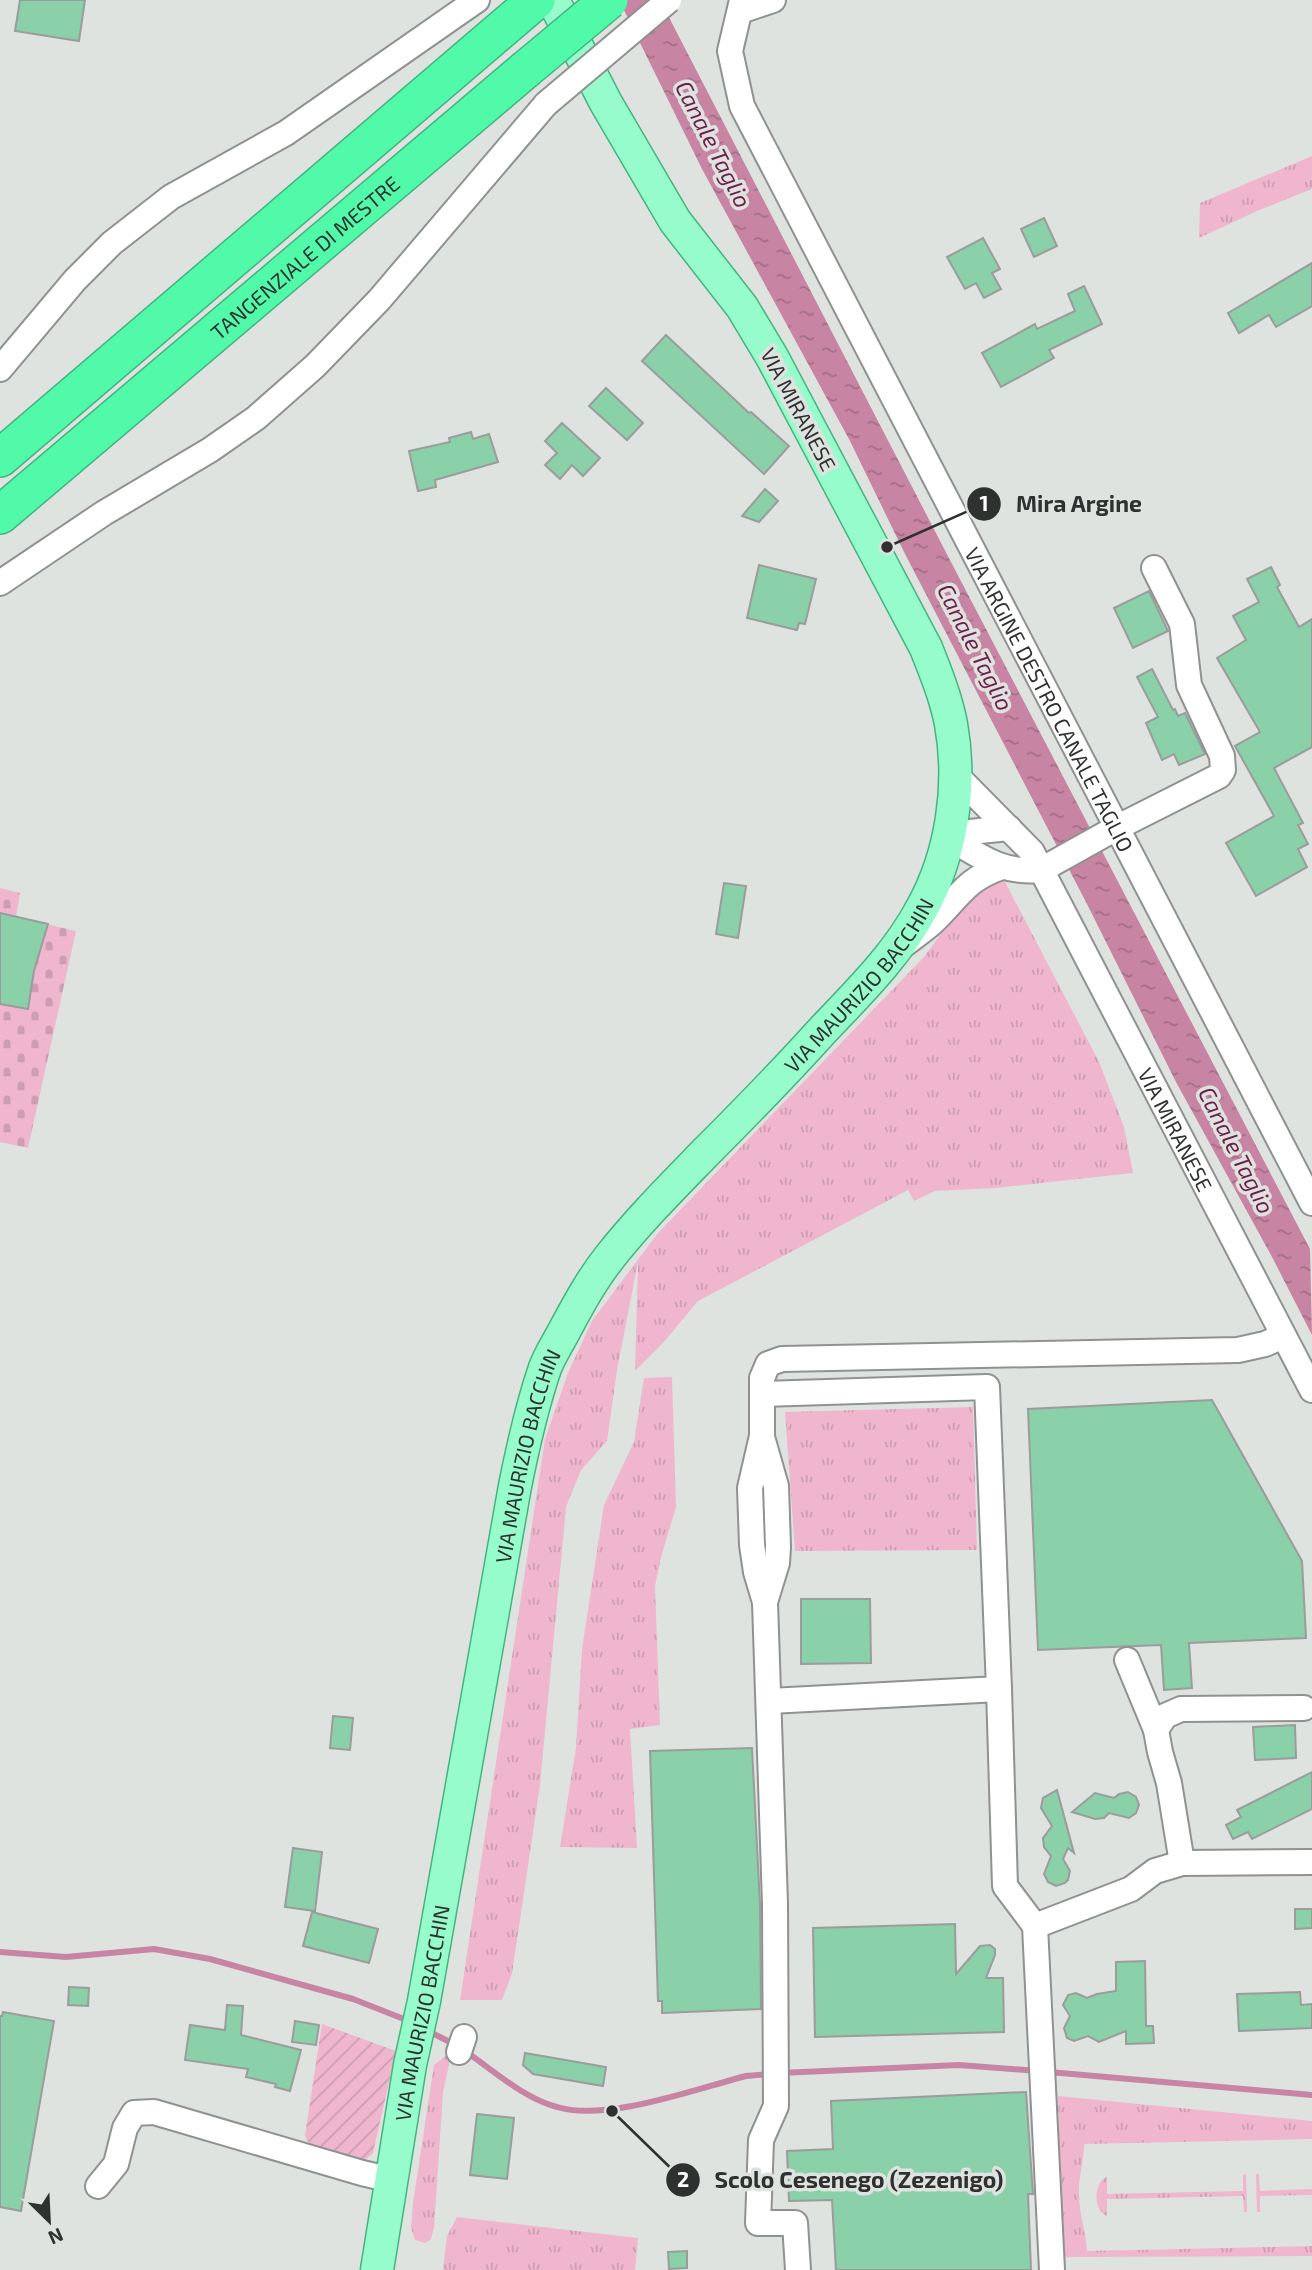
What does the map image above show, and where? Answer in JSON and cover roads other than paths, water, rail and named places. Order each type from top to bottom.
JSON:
[{"type":"highway","points":[[0,458],[536,0]]},
{"type":"highway","name":"TANGENZIALE DI MESTRE","points":[[0,515],[609,0]]},
{"type":"main road","name":"VIA MIRANESE","points":[[553,0],[606,103],[675,221],[742,307],[772,357],[926,648],[950,721],[955,774]]},
{"type":"main road","name":"VIA MAURIZIO BACCHIN","points":[[377,2270],[410,2065],[424,2001],[515,1486],[529,1420],[546,1365],[577,1306],[600,1271],[648,1212],[781,1075],[889,956],[922,910],[949,838],[955,774]]},
{"type":"street","points":[[0,369],[75,280],[112,243],[161,204],[305,121],[477,0]]},
{"type":"street","points":[[0,583],[104,513],[210,450],[256,418],[315,366],[379,300],[546,104],[670,0]]},
{"type":"street","points":[[741,6],[773,0]]},
{"type":"street","name":"VIA ARGINE DESTRO CANALE TAGLIO","points":[[741,6],[730,51],[742,106],[1110,832],[1312,1203]]},
{"type":"street","points":[[949,838],[987,862],[1028,871],[1047,866],[1219,776],[1223,770],[1223,756],[1189,685],[1182,624],[1154,568]]},
{"type":"street","name":"VIA MIRANESE","points":[[955,774],[1047,866],[1312,1390]]},
{"type":"street","points":[[949,838],[970,832],[1009,828]]},
{"type":"street","points":[[889,956],[933,922],[976,878],[1002,867]]},
{"type":"street","points":[[799,2270],[795,2223],[758,2223],[761,2140],[776,2106],[770,1700],[765,1602],[756,1572],[752,1545],[750,1488],[762,1436],[762,1378],[768,1364],[782,1359],[1238,1350],[1265,1344],[1283,1336]]},
{"type":"street","points":[[762,1394],[987,1387],[1005,1886],[1035,1926],[1052,2270]]},
{"type":"street","points":[[1128,1660],[1156,1730],[1169,1783],[1182,1863]]},
{"type":"street","points":[[770,1700],[999,1689]]},
{"type":"street","points":[[1156,1730],[1165,1716],[1181,1709],[1304,1708]]},
{"type":"street","points":[[1035,1926],[1131,1889],[1155,1871],[1182,1863],[1312,1862]]},
{"type":"street","points":[[98,2186],[116,2164],[125,2128],[134,2113],[154,2112],[392,2180]]},
{"type":"water","name":"Canale Taglio","points":[[619,0],[660,0],[1310,1249],[1312,1335],[1176,1082],[905,554],[850,441],[702,169]]},
{"type":"waterway","points":[[0,1952],[66,1957],[154,1949],[210,1959],[353,1999],[409,2021]]},
{"type":"waterway","points":[[428,2031],[456,2045]]},
{"type":"waterway","points":[[465,2051],[532,2097],[544,2103],[577,2111],[651,2102],[746,2076],[769,2074]]},
{"type":"waterway","points":[[780,2073],[959,2065],[1038,2071]]},
{"type":"waterway","points":[[1049,2072],[1312,2095]]},
{"type":"place","name":"Mira Argine","points":[[887,547]]},
{"type":"place","name":"Scolo Cesenego (Zezenigo)","points":[[612,2111]]}]
